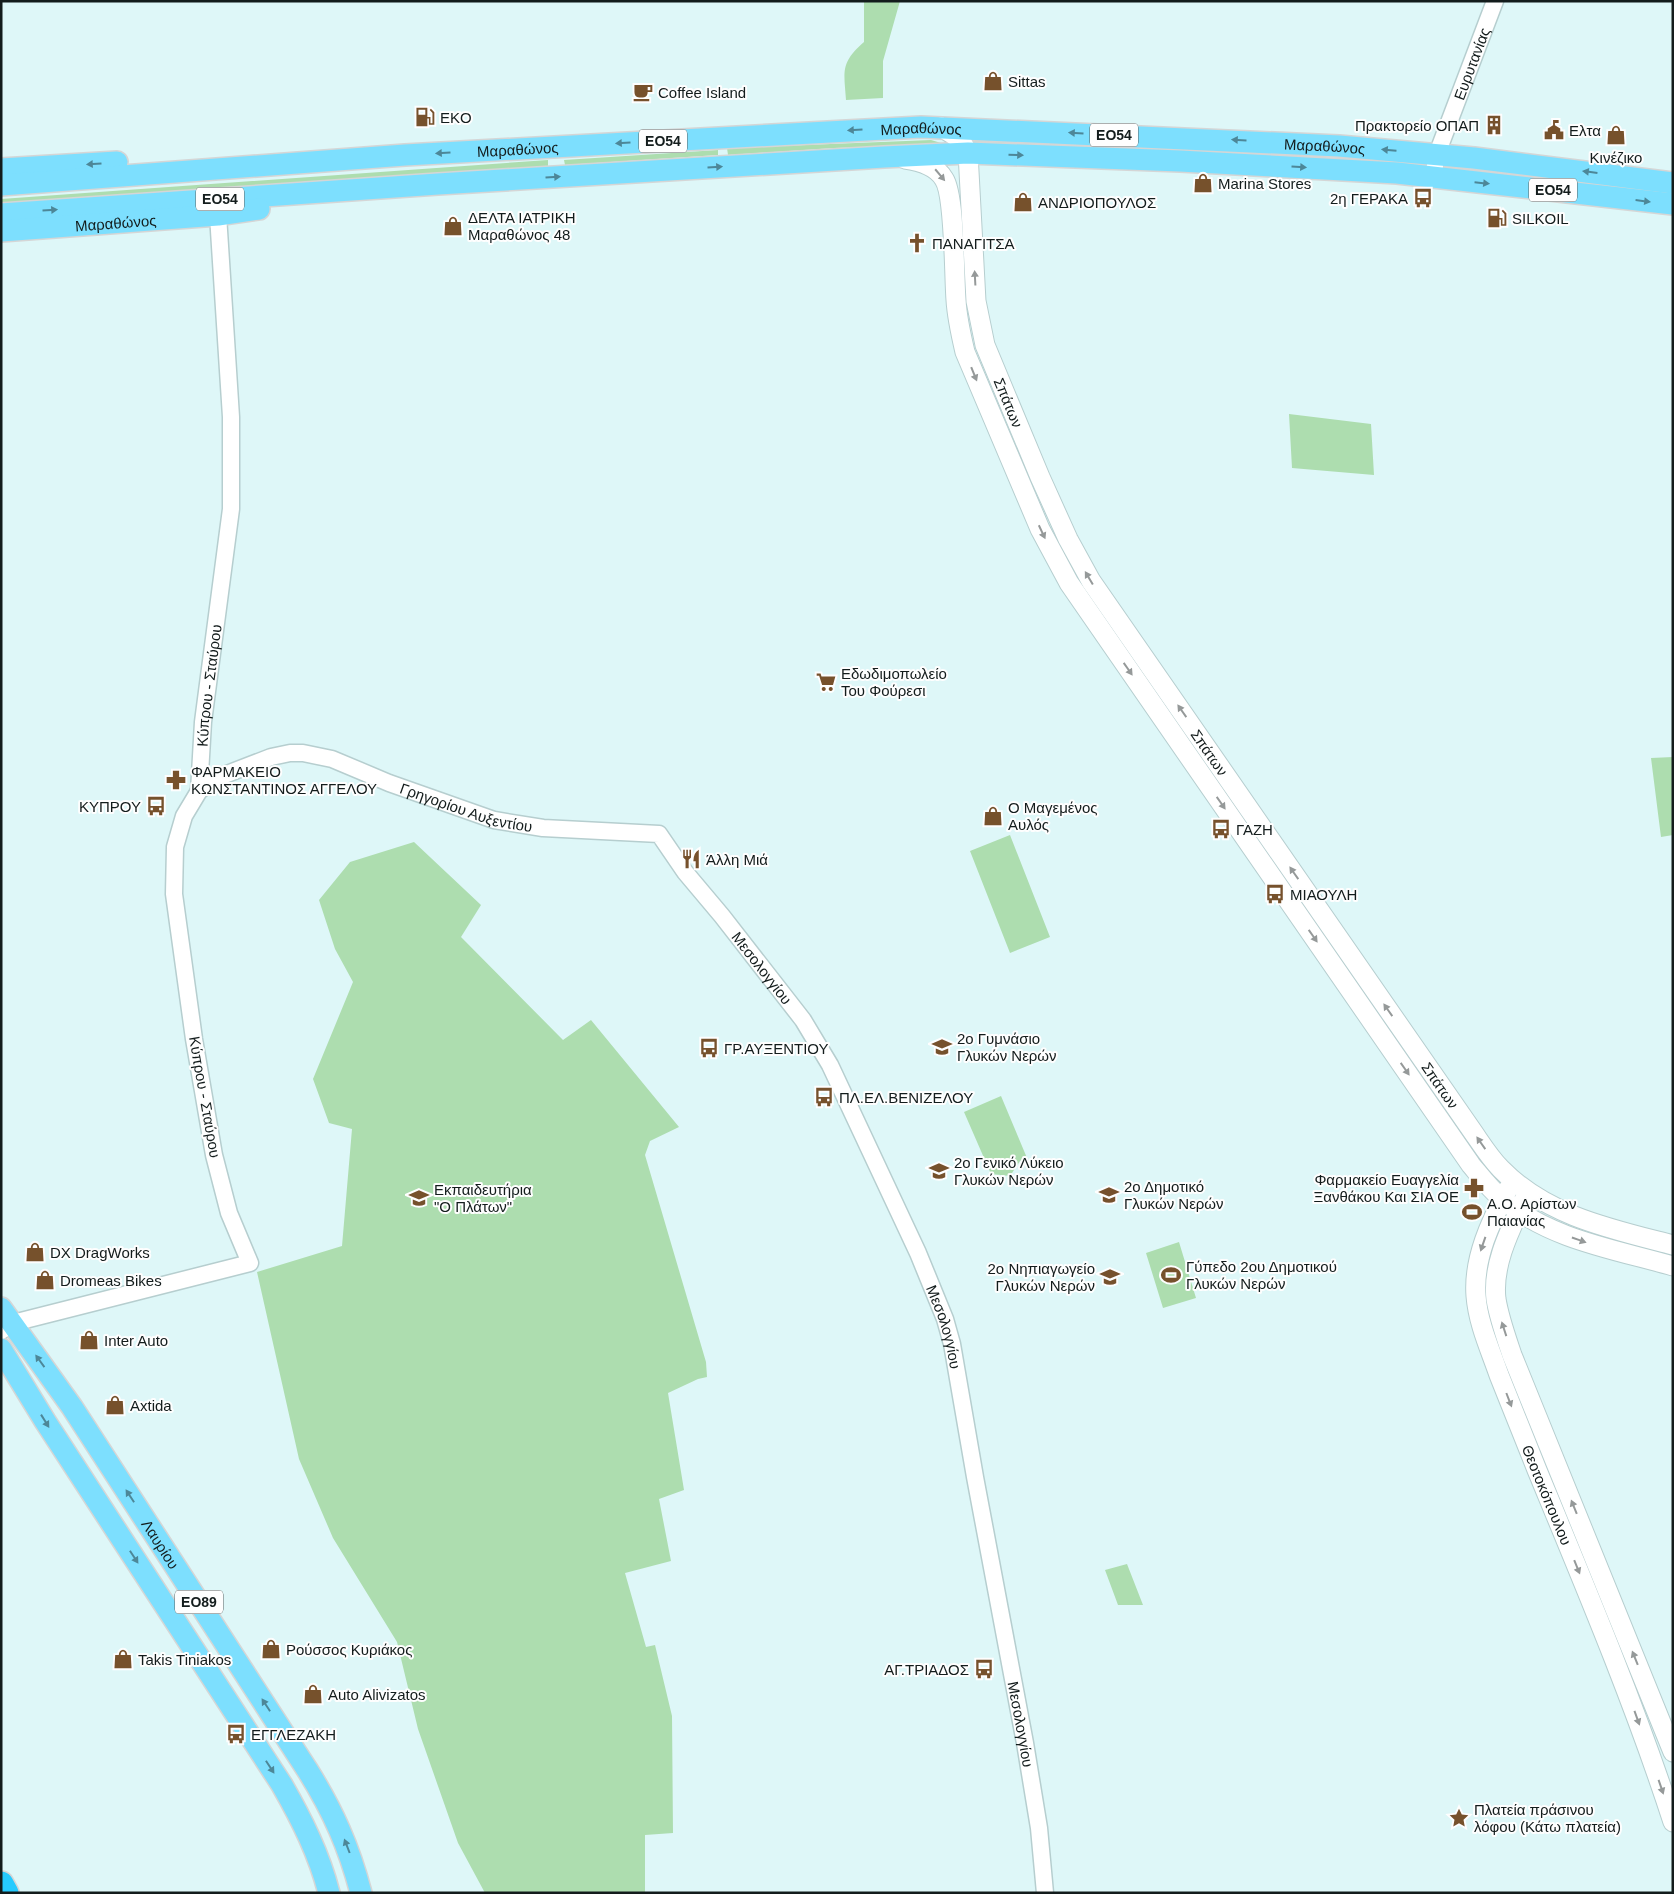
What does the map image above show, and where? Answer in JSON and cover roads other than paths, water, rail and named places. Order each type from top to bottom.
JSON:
[{"type":"highway","points":[[1,1884],[6,1893]]},
{"type":"main road","name":"Μαραθώνος","points":[[1,185],[404,155],[870,129],[941,127],[1288,142],[1438,154],[1673,183]]},
{"type":"main road","points":[[941,127],[960,140],[968,153]]},
{"type":"main road","name":"Μαραθώνος","points":[[1,169],[356,150],[404,155]]},
{"type":"main road","name":"Μαραθώνος","points":[[1,214],[438,184],[968,153],[1229,163],[1397,173],[1673,204]]},
{"type":"main road","name":"Σπάτων","points":[[968,153],[976,302],[982,336],[993,368],[1036,469],[1077,556],[1091,581],[1473,1132],[1500,1168],[1545,1204],[1610,1228],[1673,1245]]},
{"type":"main road","name":"Σπάτων","points":[[884,157],[913,160],[933,167],[946,180],[950,199],[956,302],[965,352],[1037,520],[1075,594],[1466,1158],[1487,1185],[1502,1200],[1545,1227],[1580,1240],[1673,1266]]},
{"type":"main road","name":"Μαραθώνος","points":[[1,231],[218,215],[438,184]]},
{"type":"main road","name":"Θεοτοκόπουλου","points":[[1513,1180],[1502,1200],[1481,1250],[1476,1297],[1483,1330],[1516,1418],[1637,1716],[1670,1815]]},
{"type":"main road","name":"Θεοτοκόπουλου","points":[[1528,1192],[1501,1256],[1496,1284],[1496,1298],[1502,1324],[1512,1355],[1673,1752]]},
{"type":"main road","name":"Λαυρίου","points":[[5,1321],[72,1407],[308,1770],[339,1827],[351,1857],[361,1893]]},
{"type":"main road","name":"Λαυρίου","points":[[1,1350],[45,1421],[282,1785],[304,1822],[329,1893]]},
{"type":"street","name":"Ευρυτανίας","points":[[1438,154],[1495,1]]},
{"type":"street","points":[[1433,177],[1438,154]]},
{"type":"street","name":"Κύπρου - Σταύρου","points":[[5,1321],[250,1263],[229,1213],[214,1155],[194,1039],[174,894],[175,847],[184,816],[199,791],[203,722],[231,509],[231,417],[218,215]]},
{"type":"street","name":"Γρηγορίου Αυξεντίου","points":[[199,791],[214,779],[263,760],[290,753],[303,753],[332,759],[389,783],[494,820],[543,828],[659,834]]},
{"type":"street","name":"Μεσολογγίου","points":[[659,834],[684,872],[722,916],[808,1028],[830,1065],[918,1253],[945,1319],[952,1344],[1025,1743],[1039,1828],[1045,1893]]},
{"type":"place","name":"Sittas","points":[[993,81]]},
{"type":"place","name":"Coffee Island","points":[[643,92]]},
{"type":"place","name":"EKO","points":[[425,117]]},
{"type":"place","name":"Πρακτορείο ΟΠΑΠ","points":[[1494,125]]},
{"type":"place","name":"Ελτα","points":[[1554,130]]},
{"type":"place","name":"Κινέζικο","points":[[1616,135]]},
{"type":"place","name":"Marina Stores","points":[[1203,183]]},
{"type":"place","name":"2η ΓΕΡΑΚΑ","points":[[1423,198]]},
{"type":"place","name":"ΑΝΔΡΙΟΠΟΥΛΟΣ","points":[[1023,202]]},
{"type":"place","name":"SILKOIL","points":[[1497,218]]},
{"type":"place","name":"ΔΕΛΤΑ ΙΑΤΡΙΚΗ Μαραθώνος 48","points":[[453,226]]},
{"type":"place","name":"ΠΑΝΑΓΙΤΣΑ","points":[[917,243]]},
{"type":"place","name":"Εδωδιμοπωλείο Του Φούρεσι","points":[[826,682]]},
{"type":"place","name":"ΦΑΡΜΑΚΕΙΟ ΚΩΝΣΤΑΝΤΙΝΟΣ ΑΓΓΕΛΟΥ","points":[[176,780]]},
{"type":"place","name":"ΚΥΠΡΟΥ","points":[[156,806]]},
{"type":"place","name":"Ο Μαγεμένος Αυλός","points":[[993,816]]},
{"type":"place","name":"ΓΑΖΗ","points":[[1221,829]]},
{"type":"place","name":"Άλλη Μιά","points":[[691,859]]},
{"type":"place","name":"ΜΙΑΟΥΛΗ","points":[[1275,894]]},
{"type":"place","name":"2ο Γυμνάσιο Γλυκών Νερών","points":[[942,1047]]},
{"type":"place","name":"ΓΡ.ΑΥΞΕΝΤΙΟΥ","points":[[709,1048]]},
{"type":"place","name":"ΠΛ.ΕΛ.ΒΕΝΙΖΕΛΟΥ","points":[[824,1097]]},
{"type":"place","name":"2ο Γενικό Λύκειο Γλυκών Νερών","points":[[939,1171]]},
{"type":"place","name":"Φαρμακείο Ευαγγελία Ξανθάκου Και ΣΙΑ ΟΕ","points":[[1474,1188]]},
{"type":"place","name":"2ο Δημοτικό Γλυκών Νερών","points":[[1109,1195]]},
{"type":"place","name":"Εκπαιδευτήρια \"Ο Πλάτων\"","points":[[419,1198]]},
{"type":"place","name":"Α.Ο. Αρίστων Παιανίας","points":[[1472,1212]]},
{"type":"place","name":"DX DragWorks","points":[[35,1252]]},
{"type":"place","name":"Γύπεδο 2ου Δημοτικού Γλυκών Νερών","points":[[1171,1275]]},
{"type":"place","name":"2ο Νηπιαγωγείο Γλυκών Νερών","points":[[1110,1277]]},
{"type":"place","name":"Dromeas Bikes","points":[[45,1280]]},
{"type":"place","name":"Inter Auto","points":[[89,1340]]},
{"type":"place","name":"Axtida","points":[[115,1405]]},
{"type":"place","name":"Ρούσσος Κυριάκος","points":[[271,1649]]},
{"type":"place","name":"Takis Tiniakos","points":[[123,1659]]},
{"type":"place","name":"ΑΓ.ΤΡΙΑΔΟΣ","points":[[984,1669]]},
{"type":"place","name":"Auto Alivizatos","points":[[313,1694]]},
{"type":"place","name":"ΕΓΓΛΕΖΑΚΗ","points":[[236,1734]]},
{"type":"place","name":"Πλατεία πράσινου λόφου (Κάτω πλατεία)","points":[[1459,1818]]}]
